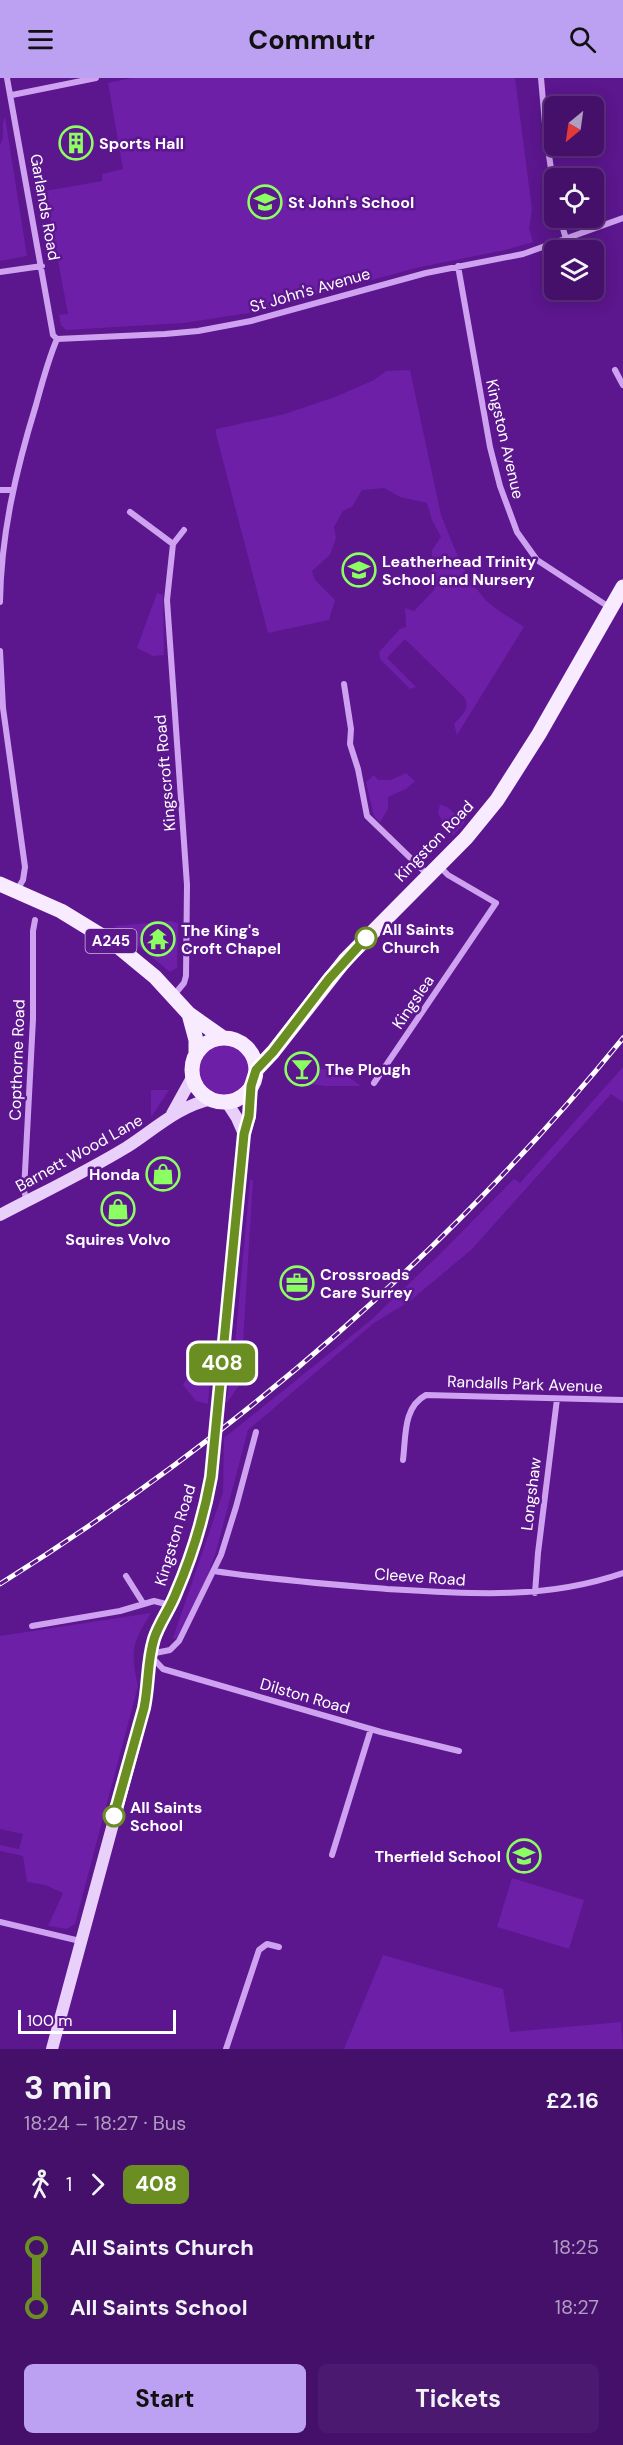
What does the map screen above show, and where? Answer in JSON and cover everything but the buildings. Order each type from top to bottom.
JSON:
[{"type":"main road","name":"Kingston Road","points":[[256,1070],[273,1052],[345,960],[466,838],[497,800],[549,716],[623,587]]},
{"type":"main road","name":"A245","points":[[0,884],[71,916],[131,955],[174,996],[189,1014],[223,1038]]},
{"type":"main road","name":"A245","points":[[189,1014],[196,1040],[196,1055]]},
{"type":"main road","points":[[244,1134],[237,1118],[219,1100],[199,1090],[192,1069],[196,1055],[207,1043],[223,1038],[242,1044],[266,1045],[282,1038]]},
{"type":"main road","points":[[219,1100],[240,1097],[251,1086],[256,1070],[250,1051],[242,1044]]},
{"type":"main road","name":"Barnett Wood Lane","points":[[171,1115],[193,1076]]},
{"type":"main road","name":"Kingston Road","points":[[52,2049],[144,1708],[150,1654],[155,1635],[171,1605],[199,1526],[211,1477],[244,1134],[249,1116],[251,1086]]},
{"type":"main road","name":"Barnett Wood Lane","points":[[0,1215],[126,1147],[171,1115],[190,1105],[219,1100]]},
{"type":"street","points":[[12,95],[96,78]]},
{"type":"street","points":[[541,78],[551,168]]},
{"type":"street","points":[[0,83],[8,80]]},
{"type":"street","name":"Garlands Road","points":[[8,80],[54,335],[57,339]]},
{"type":"street","name":"St John's Avenue","points":[[57,339],[198,331],[251,321],[375,286],[458,266],[523,254],[623,218]]},
{"type":"street","points":[[563,228],[566,239]]},
{"type":"street","points":[[0,272],[42,266]]},
{"type":"street","name":"Kingston Avenue","points":[[458,266],[490,447],[500,486],[517,532],[537,560],[609,608]]},
{"type":"street","points":[[0,602],[3,543],[12,490],[27,433],[57,339]]},
{"type":"street","points":[[615,370],[623,385]]},
{"type":"street","points":[[0,490],[12,490]]},
{"type":"street","points":[[130,512],[173,544],[184,530]]},
{"type":"street","name":"Kingscroft Road","points":[[173,544],[167,600],[183,828],[188,952],[184,983],[174,996]]},
{"type":"street","points":[[0,651],[8,744],[25,867],[23,880],[17,890]]},
{"type":"street","points":[[345,684],[351,729],[350,744],[358,769],[367,816],[434,870]]},
{"type":"street","points":[[0,744],[8,744]]},
{"type":"street","name":"Kingslea","points":[[374,1083],[496,903],[448,875],[434,870]]},
{"type":"street","name":"Copthorne Road","points":[[27,1201],[24,1191],[33,1030],[35,920]]},
{"type":"street","name":"Randalls Park Avenue","points":[[403,1460],[411,1409],[426,1395],[623,1400]]},
{"type":"street","name":"Longshaw","points":[[535,1593],[556,1399]]},
{"type":"street","points":[[150,1654],[170,1650],[179,1641],[214,1571],[236,1507],[256,1432]]},
{"type":"street","name":"Cleeve Road","points":[[214,1571],[278,1581],[496,1595],[535,1593],[581,1585],[623,1573]]},
{"type":"street","points":[[126,1576],[143,1603]]},
{"type":"street","points":[[32,1626],[120,1611],[154,1601],[171,1605]]},
{"type":"street","name":"Dilston Road","points":[[150,1654],[163,1669],[371,1729],[459,1751]]},
{"type":"street","points":[[332,1855],[371,1729]]},
{"type":"street","points":[[0,1922],[80,1941]]},
{"type":"street","points":[[226,2049],[259,1950],[267,1944],[279,1947]]},
{"type":"shaded area","name":"St John's School","points":[[132,78],[515,78],[532,209],[529,229],[533,242],[416,268],[249,313],[184,323],[66,330],[61,325],[59,315],[68,314],[45,191],[102,181],[102,174],[123,169],[108,83]]},
{"type":"shaded area","points":[[5,117],[27,256],[0,261],[0,145]]},
{"type":"shaded area","name":"Leatherhead Trinity School and Nursery","points":[[410,370],[441,515],[454,547],[469,578],[486,601],[524,627],[457,735],[454,724],[466,708],[464,697],[405,639],[387,658],[416,687],[410,689],[380,659],[379,652],[400,629],[406,627],[405,608],[414,611],[435,589],[425,579],[432,570],[432,550],[441,537],[432,520],[427,503],[400,497],[384,488],[362,490],[352,507],[343,511],[334,527],[336,538],[330,555],[312,571],[315,580],[335,600],[329,620],[268,633],[216,434],[216,429],[285,414],[335,397],[374,380],[386,371]]},
{"type":"shaded area","points":[[157,593],[163,595],[164,655],[153,656],[137,648]]},
{"type":"shaded area","points":[[406,773],[415,781],[406,789],[388,797],[388,809],[380,822],[374,816],[366,782],[374,775],[378,780],[391,780]]},
{"type":"shaded area","points":[[440,804],[465,822],[453,836],[438,814]]},
{"type":"shaded area","points":[[171,921],[178,923],[177,968],[170,972],[114,926]]},
{"type":"shaded area","points":[[219,1044],[229,1044],[242,1051],[249,1064],[249,1074],[242,1087],[229,1094],[219,1094],[210,1090],[203,1083],[199,1074],[199,1064],[203,1055],[210,1048]]},
{"type":"shaded area","points":[[330,1063],[361,1086],[310,1084],[311,1079],[318,1080],[320,1069],[328,1070]]},
{"type":"shaded area","points":[[623,1067],[623,1102],[611,1094],[471,1250],[410,1301],[374,1323],[248,1430],[216,1552],[207,1577],[176,1639],[173,1638],[223,1492],[224,1438],[371,1320],[514,1179],[520,1183]]},
{"type":"shaded area","points":[[151,1090],[169,1090],[151,1117]]},
{"type":"shaded area","points":[[250,1180],[253,1180],[241,1376],[238,1387],[226,1404],[235,1344]]},
{"type":"shaded area","points":[[212,1355],[208,1404],[196,1401],[183,1385],[193,1366]]},
{"type":"shaded area","points":[[151,1613],[134,1648],[138,1686],[75,1924],[67,1929],[48,1926],[63,1893],[45,1885],[27,1882],[23,1856],[0,1851],[0,1845],[19,1849],[23,1834],[0,1829],[0,1636]]},
{"type":"shaded area","points":[[512,1878],[584,1900],[569,1949],[497,1927]]},
{"type":"shaded area","points":[[383,1955],[503,1989],[510,2032],[621,2022],[623,2049],[344,2049]]},
{"type":"railway","points":[[0,1584],[87,1527],[172,1467],[334,1336],[411,1266],[485,1193],[556,1117],[623,1038]]},
{"type":"bus line","name":"408","points":[[114,1816],[144,1708],[148,1682],[147,1671],[155,1635],[177,1592],[207,1498],[211,1477],[244,1134],[249,1116],[251,1086],[256,1070],[273,1052],[329,979],[366,938]]},
{"type":"place","name":"Sports Hall","points":[[76,143]]},
{"type":"place","name":"St John's School","points":[[265,202]]},
{"type":"place","name":"Leatherhead Trinity School and Nursery","points":[[359,570]]},
{"type":"place","name":"All Saints Church","points":[[366,938]]},
{"type":"place","name":"The King's Croft Chapel","points":[[158,939]]},
{"type":"place","name":"The Plough","points":[[302,1069]]},
{"type":"place","name":"Honda","points":[[163,1174]]},
{"type":"place","name":"Squires Volvo","points":[[118,1209]]},
{"type":"place","name":"Crossroads Care Surrey","points":[[297,1283]]},
{"type":"place","name":"All Saints School","points":[[114,1816]]},
{"type":"place","name":"Therfield School","points":[[524,1856]]}]
